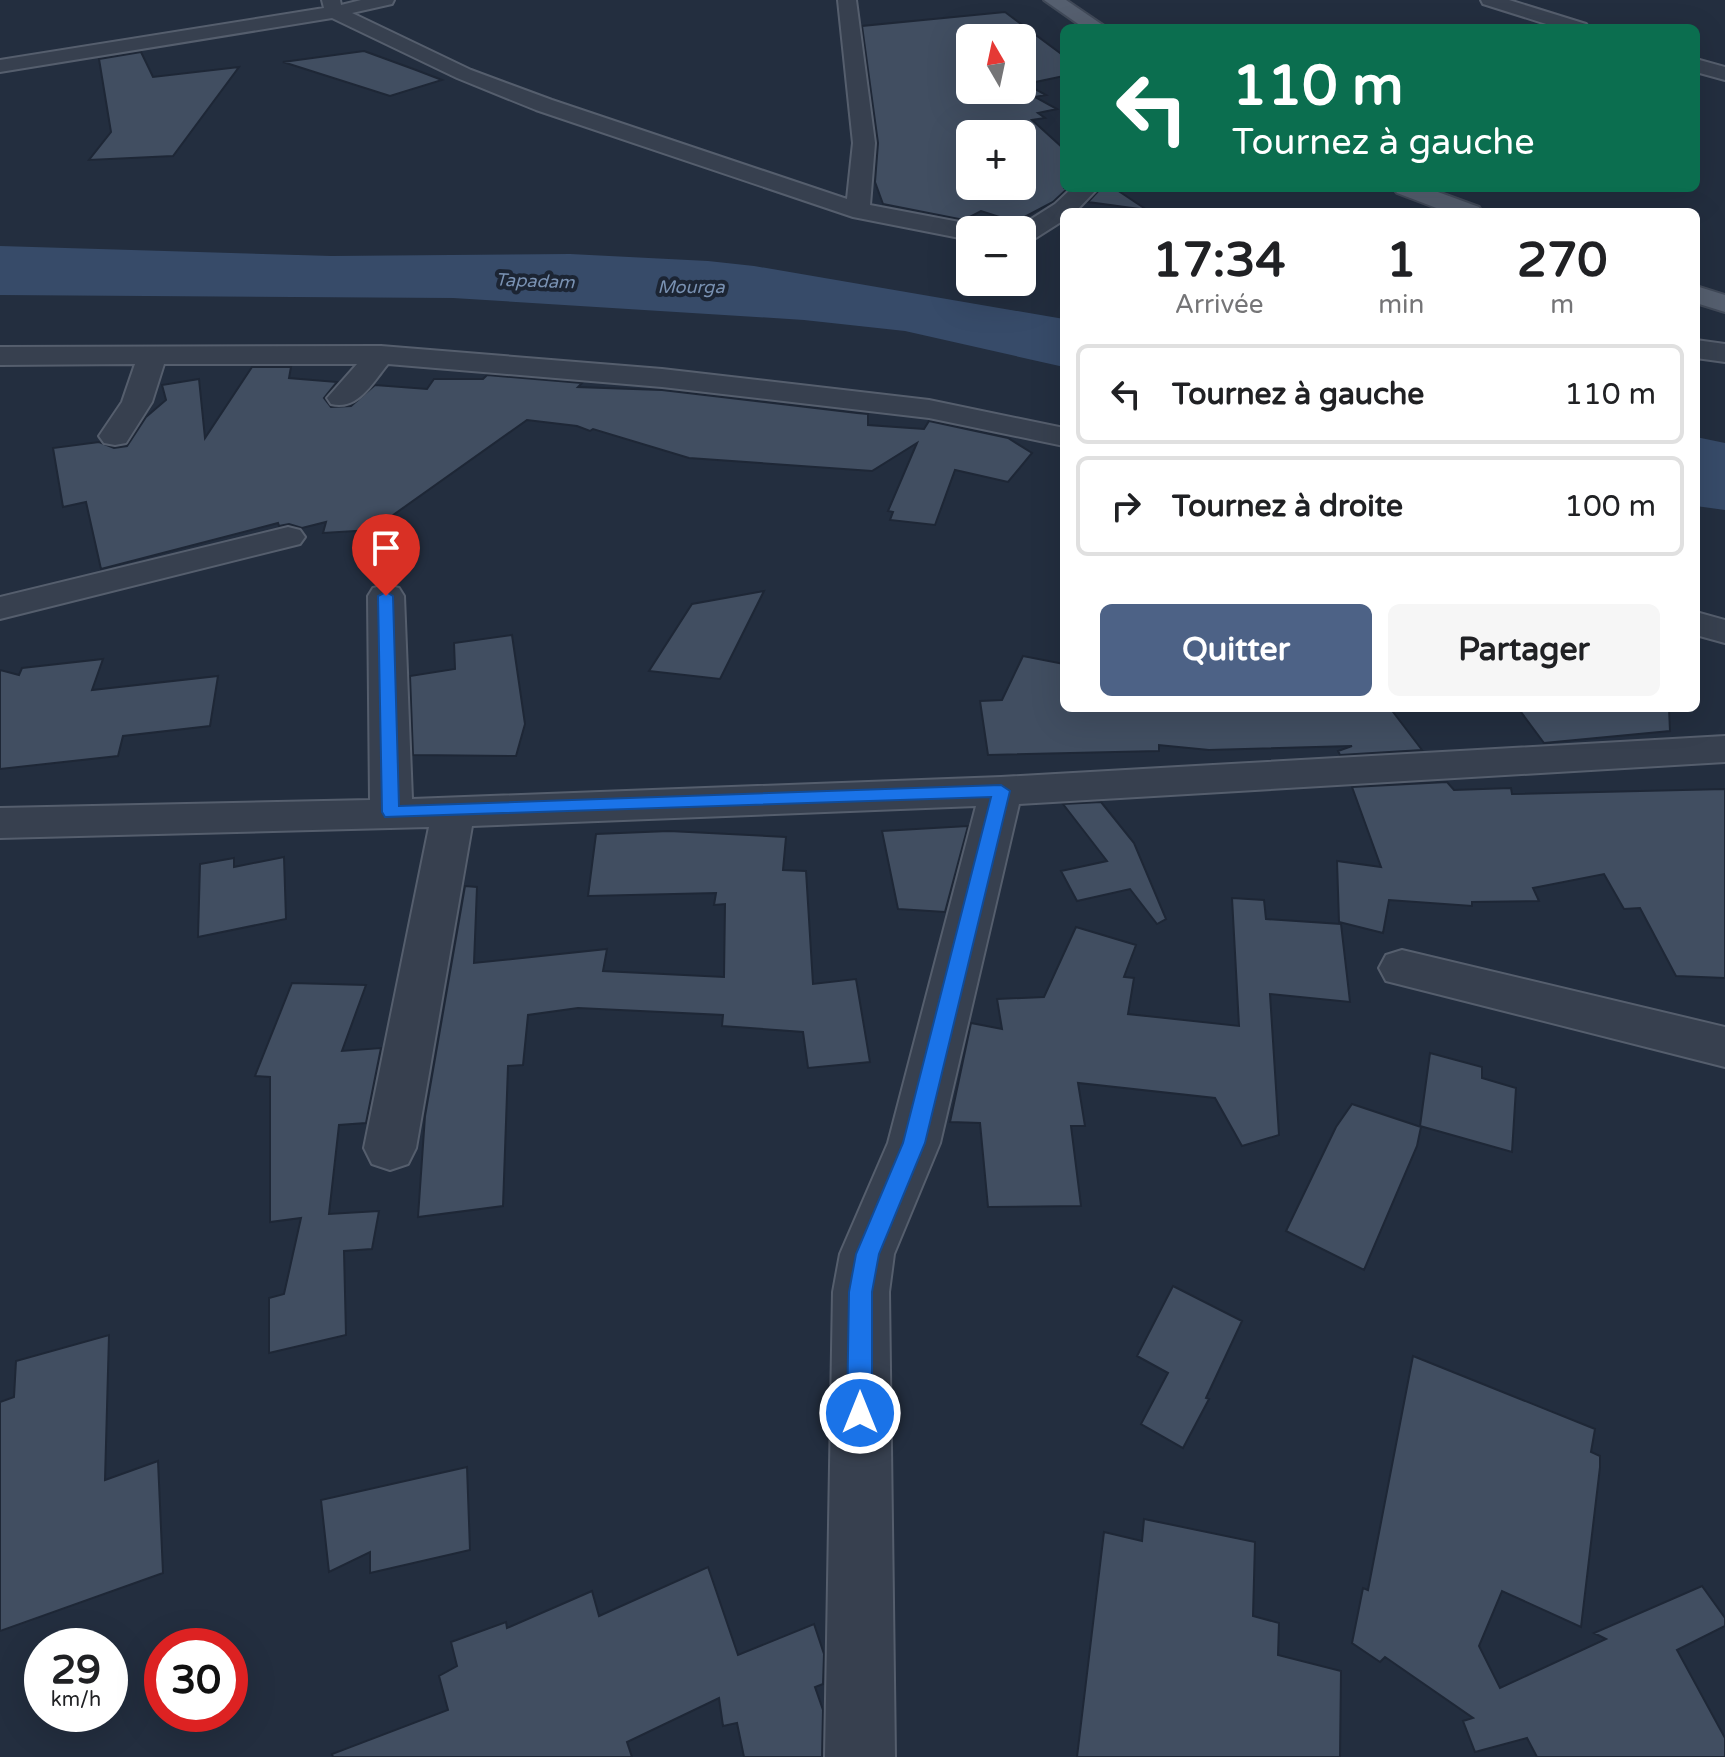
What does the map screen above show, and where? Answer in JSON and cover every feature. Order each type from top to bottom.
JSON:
[{"type":"main road","points":[[1053,0],[1091,24]]},
{"type":"main road","points":[[1416,192],[1459,208]]},
{"type":"main road","points":[[1700,295],[1725,304]]},
{"type":"street","points":[[0,66],[332,6],[385,0]]},
{"type":"street","points":[[847,0],[864,143],[858,205],[862,212]]},
{"type":"street","points":[[1490,0],[1566,24]]},
{"type":"street","points":[[332,6],[464,74],[637,137],[862,212],[956,229]]},
{"type":"street","points":[[1700,66],[1725,74]]},
{"type":"street","points":[[1065,208],[1082,192]]},
{"type":"street","points":[[1036,229],[1060,212]]},
{"type":"street","points":[[1036,242],[1050,246]]},
{"type":"street","points":[[1700,350],[1725,353]]},
{"type":"street","points":[[115,436],[137,402],[152,355]]},
{"type":"street","points":[[342,398],[381,355]]},
{"type":"street","points":[[0,356],[381,355],[662,378],[929,409],[1060,436]]},
{"type":"street","points":[[0,608],[288,537]]},
{"type":"street","points":[[386,596],[391,812]]},
{"type":"street","points":[[1700,624],[1725,632]]},
{"type":"street","points":[[0,823],[453,812],[1001,791],[1725,749]]},
{"type":"street","points":[[860,1757],[861,1292],[867,1254],[914,1143],[1001,791]]},
{"type":"street","points":[[390,1148],[453,812]]},
{"type":"street","points":[[1402,968],[1725,1047]]},
{"type":"water","name":"Mourga","points":[[0,246],[331,256],[570,254],[708,261],[754,266],[1060,318],[1060,366],[905,331],[804,320],[453,298],[0,295]]},
{"type":"water","points":[[1700,438],[1725,443],[1725,510],[1700,507]]},
{"type":"building","points":[[1005,12],[1021,24],[956,24],[956,104],[1036,104],[1036,98],[1057,109],[1038,113],[1045,118],[1032,120],[956,120],[956,200],[1036,200],[1036,124],[1060,145],[1060,192],[1064,192],[1053,202],[1026,216],[996,216],[981,211],[956,218],[883,204],[875,182],[878,143],[862,26]]},
{"type":"building","points":[[1036,35],[1060,53],[1060,77],[1036,82]]},
{"type":"building","points":[[364,51],[442,80],[390,96],[283,62]]},
{"type":"building","points":[[141,52],[153,77],[239,67],[173,156],[89,160],[111,132],[99,59]]},
{"type":"building","points":[[1097,192],[1120,192],[1144,208],[1132,208],[1088,202]]},
{"type":"building","points":[[252,367],[291,367],[289,378],[337,382],[324,398],[331,407],[351,406],[375,385],[427,389],[434,379],[483,379],[487,375],[582,383],[578,387],[662,390],[868,414],[868,425],[924,429],[929,421],[1008,438],[1032,453],[1008,482],[955,470],[935,525],[890,520],[893,512],[888,511],[917,443],[872,471],[689,458],[593,429],[527,420],[372,530],[323,533],[326,522],[302,528],[289,524],[279,526],[278,523],[101,569],[86,502],[63,507],[53,448],[99,442],[114,448],[127,446],[146,417],[166,400],[162,385],[199,379],[205,438]]},
{"type":"building","points":[[764,591],[720,679],[649,671],[692,604]]},
{"type":"building","points":[[512,635],[525,724],[516,756],[413,755],[410,676],[455,669],[454,643]]},
{"type":"building","points":[[1023,656],[1060,663],[1060,712],[1393,712],[1422,750],[1340,755],[1338,751],[1352,746],[1209,750],[1159,745],[1159,751],[988,755],[980,701],[1002,700]]},
{"type":"building","points":[[103,659],[92,690],[218,676],[210,726],[123,736],[118,756],[0,769],[0,670],[19,675],[22,668]]},
{"type":"building","points":[[1521,712],[1669,712],[1670,731],[1544,743]]},
{"type":"building","points":[[1447,782],[1454,790],[1511,788],[1512,794],[1725,789],[1725,978],[1676,976],[1640,908],[1624,909],[1604,874],[1533,888],[1539,901],[1472,902],[1472,906],[1389,900],[1383,933],[1339,922],[1337,861],[1381,867],[1352,787]]},
{"type":"building","points":[[1101,802],[1134,843],[1166,919],[1157,924],[1130,889],[1077,901],[1061,871],[1107,861],[1063,804]]},
{"type":"building","points":[[968,826],[945,912],[898,909],[882,831]]},
{"type":"building","points":[[669,831],[786,837],[783,870],[806,871],[813,984],[856,979],[870,1062],[808,1068],[803,1032],[722,1026],[723,1015],[578,1008],[528,1015],[523,1065],[508,1066],[503,1206],[418,1217],[425,1116],[465,886],[477,887],[474,963],[607,949],[603,971],[724,977],[725,904],[714,905],[716,893],[588,896],[596,834]]},
{"type":"building","points":[[284,857],[286,919],[198,937],[200,864],[234,858],[234,867]]},
{"type":"building","points":[[1232,898],[1264,900],[1266,919],[1341,924],[1350,1002],[1270,994],[1279,1135],[1242,1146],[1215,1098],[1078,1083],[1085,1126],[1071,1126],[1081,1206],[988,1207],[980,1123],[950,1122],[971,1023],[1002,1029],[997,999],[1044,997],[1076,927],[1136,945],[1124,977],[1134,978],[1128,1014],[1239,1026]]},
{"type":"building","points":[[292,983],[366,985],[342,1051],[381,1048],[366,1123],[339,1125],[329,1214],[379,1211],[372,1249],[344,1251],[346,1335],[269,1353],[269,1298],[284,1294],[301,1218],[270,1222],[270,1077],[255,1076]]},
{"type":"building","points":[[1430,1053],[1482,1067],[1482,1078],[1516,1088],[1512,1152],[1420,1126]]},
{"type":"building","points":[[1352,1104],[1421,1127],[1417,1146],[1364,1270],[1286,1231],[1336,1127]]},
{"type":"building","points":[[1173,1286],[1242,1321],[1206,1398],[1209,1399],[1183,1448],[1141,1424],[1168,1373],[1137,1356]]},
{"type":"building","points":[[109,1335],[105,1480],[158,1461],[163,1573],[0,1631],[0,1402],[14,1397],[16,1361]]},
{"type":"building","points":[[1413,1356],[1595,1429],[1591,1452],[1600,1456],[1600,1467],[1581,1627],[1502,1591],[1479,1646],[1500,1688],[1606,1639],[1594,1633],[1702,1586],[1725,1618],[1725,1626],[1677,1650],[1725,1738],[1725,1757],[1537,1757],[1527,1738],[1475,1752],[1463,1721],[1473,1718],[1385,1657],[1380,1662],[1352,1643],[1363,1588],[1368,1590]]},
{"type":"building","points":[[467,1467],[470,1550],[370,1573],[370,1552],[329,1572],[321,1500]]},
{"type":"building","points":[[1144,1519],[1255,1542],[1253,1616],[1279,1623],[1278,1655],[1341,1671],[1340,1757],[1077,1757],[1104,1532],[1142,1541]]},
{"type":"building","points":[[708,1567],[738,1655],[814,1624],[824,1654],[823,1684],[815,1687],[823,1710],[822,1757],[744,1757],[737,1723],[723,1726],[719,1698],[627,1742],[632,1757],[333,1757],[332,1754],[448,1710],[439,1676],[457,1666],[451,1642],[506,1622],[507,1628],[592,1591],[599,1616]]},
{"type":"route","points":[[386,596],[391,812],[1001,791],[914,1143],[867,1254],[861,1292],[860,1413]]},
{"type":"water label","name":"Tapadam","points":[[535,281]]}]
